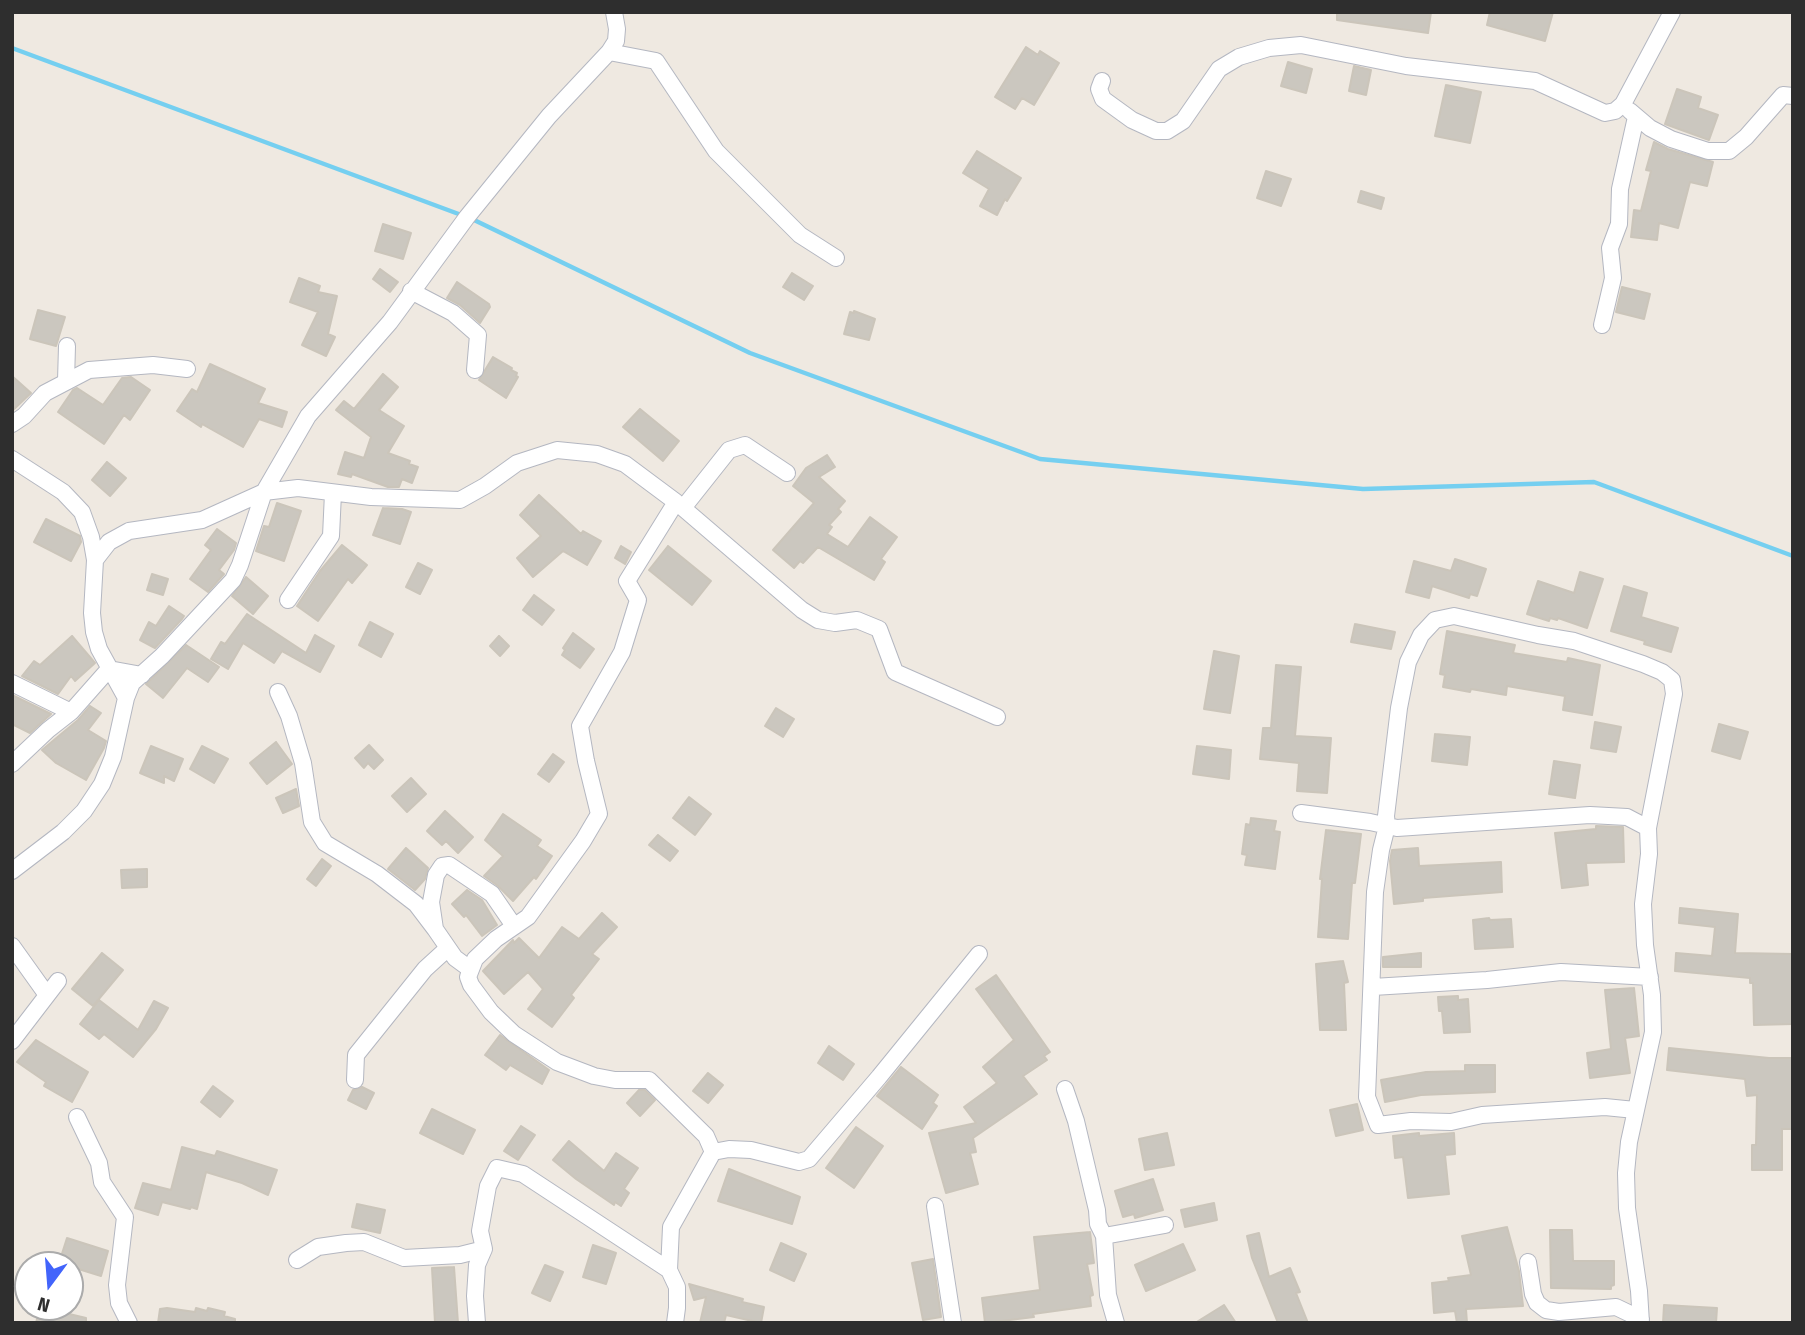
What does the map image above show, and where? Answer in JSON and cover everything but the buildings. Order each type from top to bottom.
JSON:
[{"type":"street","points":[[12,871],[63,832],[84,811],[102,784],[113,757],[132,683],[162,656],[233,580],[264,492],[308,416],[390,322],[467,216],[549,116],[609,52],[616,41],[614,12]]},
{"type":"street","points":[[1102,81],[1099,89],[1103,99],[1132,120],[1156,131],[1167,131],[1183,121],[1219,69],[1239,57],[1269,48],[1301,46],[1420,68],[1535,81],[1605,113],[1615,111],[1623,104],[1672,12]]},
{"type":"street","points":[[609,52],[656,61],[716,151],[800,235],[836,258]]},
{"type":"street","points":[[1623,104],[1636,117],[1671,139],[1709,151],[1728,150],[1746,137],[1783,95],[1793,96]]},
{"type":"street","points":[[1602,325],[1613,278],[1610,248],[1619,224],[1620,189],[1636,117]]},
{"type":"street","points":[[411,291],[453,313],[478,334],[475,370]]},
{"type":"street","points":[[66,381],[67,346]]},
{"type":"street","points":[[12,425],[45,393],[89,370],[123,365],[187,369]]},
{"type":"street","points":[[713,1152],[706,1136],[649,1080],[615,1080],[594,1076],[557,1062],[514,1034],[491,1012],[468,977],[475,959],[496,939],[528,916],[583,841],[599,814],[580,726],[622,652],[638,600],[627,581],[679,505],[729,450],[745,445],[787,473]]},
{"type":"street","points":[[95,560],[109,542],[129,531],[202,520],[264,492],[298,488],[371,497],[460,500],[517,463],[557,450],[597,454],[625,464],[679,505],[802,610],[818,620],[835,623],[857,620],[879,629],[895,673],[998,717]]},
{"type":"street","points":[[12,459],[63,492],[82,512],[92,537],[95,560],[92,612],[94,632],[108,669],[126,698]]},
{"type":"street","points":[[288,600],[331,536],[332,492]]},
{"type":"street","points":[[1636,1110],[1605,1107],[1482,1115],[1451,1122],[1410,1121],[1378,1125],[1367,1097],[1375,892],[1387,826],[1394,743],[1408,662],[1421,635],[1435,620],[1454,616],[1574,642],[1643,664],[1662,672],[1672,680],[1674,694],[1648,828],[1643,904],[1653,1032],[1626,1173],[1627,1208],[1641,1321]]},
{"type":"street","points":[[108,669],[142,674]]},
{"type":"street","points":[[12,764],[71,712],[108,669]]},
{"type":"street","points":[[12,683],[71,712]]},
{"type":"street","points":[[278,692],[289,716],[303,763],[312,822],[325,843],[377,874],[416,904],[455,958],[470,969]]},
{"type":"street","points":[[1301,813],[1397,828],[1590,815],[1627,817],[1648,828]]},
{"type":"street","points":[[435,929],[431,902],[436,874],[442,866],[449,865],[492,894],[514,926]]},
{"type":"street","points":[[12,946],[47,995]]},
{"type":"street","points":[[355,1080],[356,1055],[425,970],[448,948]]},
{"type":"street","points":[[713,1152],[729,1149],[751,1150],[799,1162],[809,1159],[979,954]]},
{"type":"street","points":[[1373,987],[1561,972],[1650,977]]},
{"type":"street","points":[[12,1041],[58,981]]},
{"type":"street","points":[[1065,1090],[1076,1121],[1098,1224],[1104,1236],[1108,1295],[1116,1323]]},
{"type":"street","points":[[77,1118],[99,1163],[102,1182],[125,1217],[117,1285],[119,1303],[129,1323]]},
{"type":"street","points":[[675,1323],[677,1287],[669,1270],[671,1227],[713,1152]]},
{"type":"street","points":[[477,1323],[477,1265],[484,1249],[480,1231],[488,1186],[497,1168],[523,1174],[669,1270]]},
{"type":"street","points":[[935,1206],[953,1323]]},
{"type":"street","points":[[1104,1236],[1165,1225]]},
{"type":"street","points":[[297,1260],[318,1247],[345,1242],[364,1242],[404,1258],[460,1255],[484,1249]]},
{"type":"street","points":[[1528,1262],[1533,1294],[1537,1303],[1546,1310],[1559,1312],[1616,1307],[1641,1321]]},
{"type":"waterway","points":[[12,48],[464,216]]},
{"type":"waterway","points":[[472,219],[750,353],[1040,459],[1363,489],[1594,482],[1793,556]]}]
